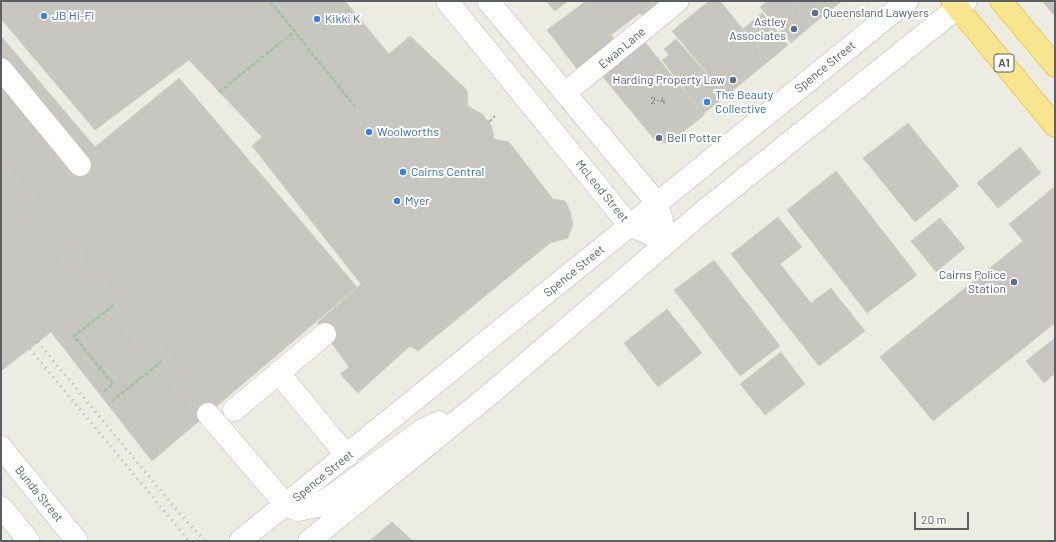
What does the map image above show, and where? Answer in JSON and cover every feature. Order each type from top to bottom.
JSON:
[{"type":"highway","points":[[1001,1],[1055,66]]},
{"type":"highway","name":"A1","points":[[959,3],[1055,126]]},
{"type":"street","name":"McLeod Street","points":[[447,1],[630,225],[668,242]]},
{"type":"street","points":[[488,1],[657,203],[668,242]]},
{"type":"street","name":"Ewan Lane","points":[[565,93],[678,1]]},
{"type":"street","name":"Spence Street","points":[[240,541],[347,456],[907,1]]},
{"type":"street","points":[[309,541],[488,396],[705,210],[959,3]]},
{"type":"street","points":[[1,70],[80,165]]},
{"type":"street","points":[[234,410],[325,334]]},
{"type":"street","points":[[278,372],[347,456]]},
{"type":"street","points":[[208,414],[286,505],[298,510],[318,506],[424,430],[488,396]]},
{"type":"street","name":"Bunda Street","points":[[1,447],[77,541]]},
{"type":"street","points":[[1,507],[29,541]]},
{"type":"path","points":[[270,1],[356,108]]},
{"type":"path","points":[[219,92],[295,31]]},
{"type":"path","points":[[489,122],[495,116]]},
{"type":"path","points":[[104,392],[113,384],[74,336],[114,305]]},
{"type":"path","points":[[112,401],[162,361]]},
{"type":"building","name":"Cairns Central","points":[[1,1],[345,1],[389,54],[410,36],[467,90],[468,106],[482,114],[489,122],[492,127],[494,139],[509,142],[553,199],[565,201],[570,211],[573,224],[568,238],[550,243],[418,351],[410,346],[358,393],[340,374],[349,367],[317,323],[361,284],[252,146],[262,137],[189,60],[95,130],[1,19]]},
{"type":"building","points":[[546,1],[568,1],[555,11]]},
{"type":"building","points":[[586,1],[668,1],[645,19],[640,13],[611,35],[618,44],[580,73],[547,30]]},
{"type":"building","points":[[709,1],[720,1],[769,61],[726,96],[672,31]]},
{"type":"building","points":[[767,1],[793,1],[812,25],[791,43],[760,7]]},
{"type":"building","points":[[793,1],[828,1],[833,8],[812,25]]},
{"type":"building","points":[[828,1],[842,1],[833,8]]},
{"type":"building","points":[[1042,1],[1055,1],[1055,16]]},
{"type":"building","points":[[762,13],[788,45],[769,61],[743,29]]},
{"type":"building","points":[[1,36],[95,147],[179,78],[357,287],[152,461],[51,332],[1,371]]},
{"type":"building","points":[[640,36],[704,115],[672,141],[665,143],[654,139],[598,71]]},
{"type":"building","points":[[676,39],[726,96],[703,114],[662,60],[669,55],[664,49]]},
{"type":"building","points":[[908,123],[959,186],[915,222],[863,158]]},
{"type":"building","points":[[1020,147],[1041,173],[998,208],[977,183]]},
{"type":"building","points":[[836,171],[917,275],[867,313],[787,210]]},
{"type":"building","name":"Cairns Police Station","points":[[1053,188],[1055,190],[1055,323],[933,421],[880,357],[1023,241],[1009,224]]},
{"type":"building","points":[[778,217],[802,247],[780,264],[811,303],[831,288],[865,331],[819,366],[731,254]]},
{"type":"building","points":[[940,218],[965,248],[936,272],[911,241]]},
{"type":"building","points":[[714,260],[780,346],[740,376],[674,290]]},
{"type":"building","points":[[667,309],[702,353],[658,387],[624,343]]},
{"type":"building","points":[[1055,338],[1055,376],[1054,374],[1044,383],[1026,361]]},
{"type":"building","points":[[781,352],[805,384],[765,415],[740,384]]},
{"type":"building","points":[[392,522],[413,541],[369,541]]},
{"type":"tunnel","points":[[1,174],[208,414]]},
{"type":"railway","points":[[38,342],[180,514],[205,541]]},
{"type":"railway","points":[[30,349],[189,541]]},
{"type":"place","name":"Queensland Lawyers","points":[[815,13]]},
{"type":"place","name":"JB Hi-Fi","points":[[44,16]]},
{"type":"place","name":"Kikki K","points":[[317,19]]},
{"type":"place","name":"Astley Associates","points":[[794,29]]},
{"type":"place","name":"Harding Property Law","points":[[733,80]]},
{"type":"place","name":"The Beauty Collective","points":[[707,102]]},
{"type":"place","name":"Woolworths","points":[[369,132]]},
{"type":"place","name":"Bell Potter","points":[[659,138]]},
{"type":"place","name":"Cairns Central","points":[[403,172]]},
{"type":"place","name":"Myer","points":[[397,201]]},
{"type":"place","name":"Cairns Police Station","points":[[1014,282]]}]
